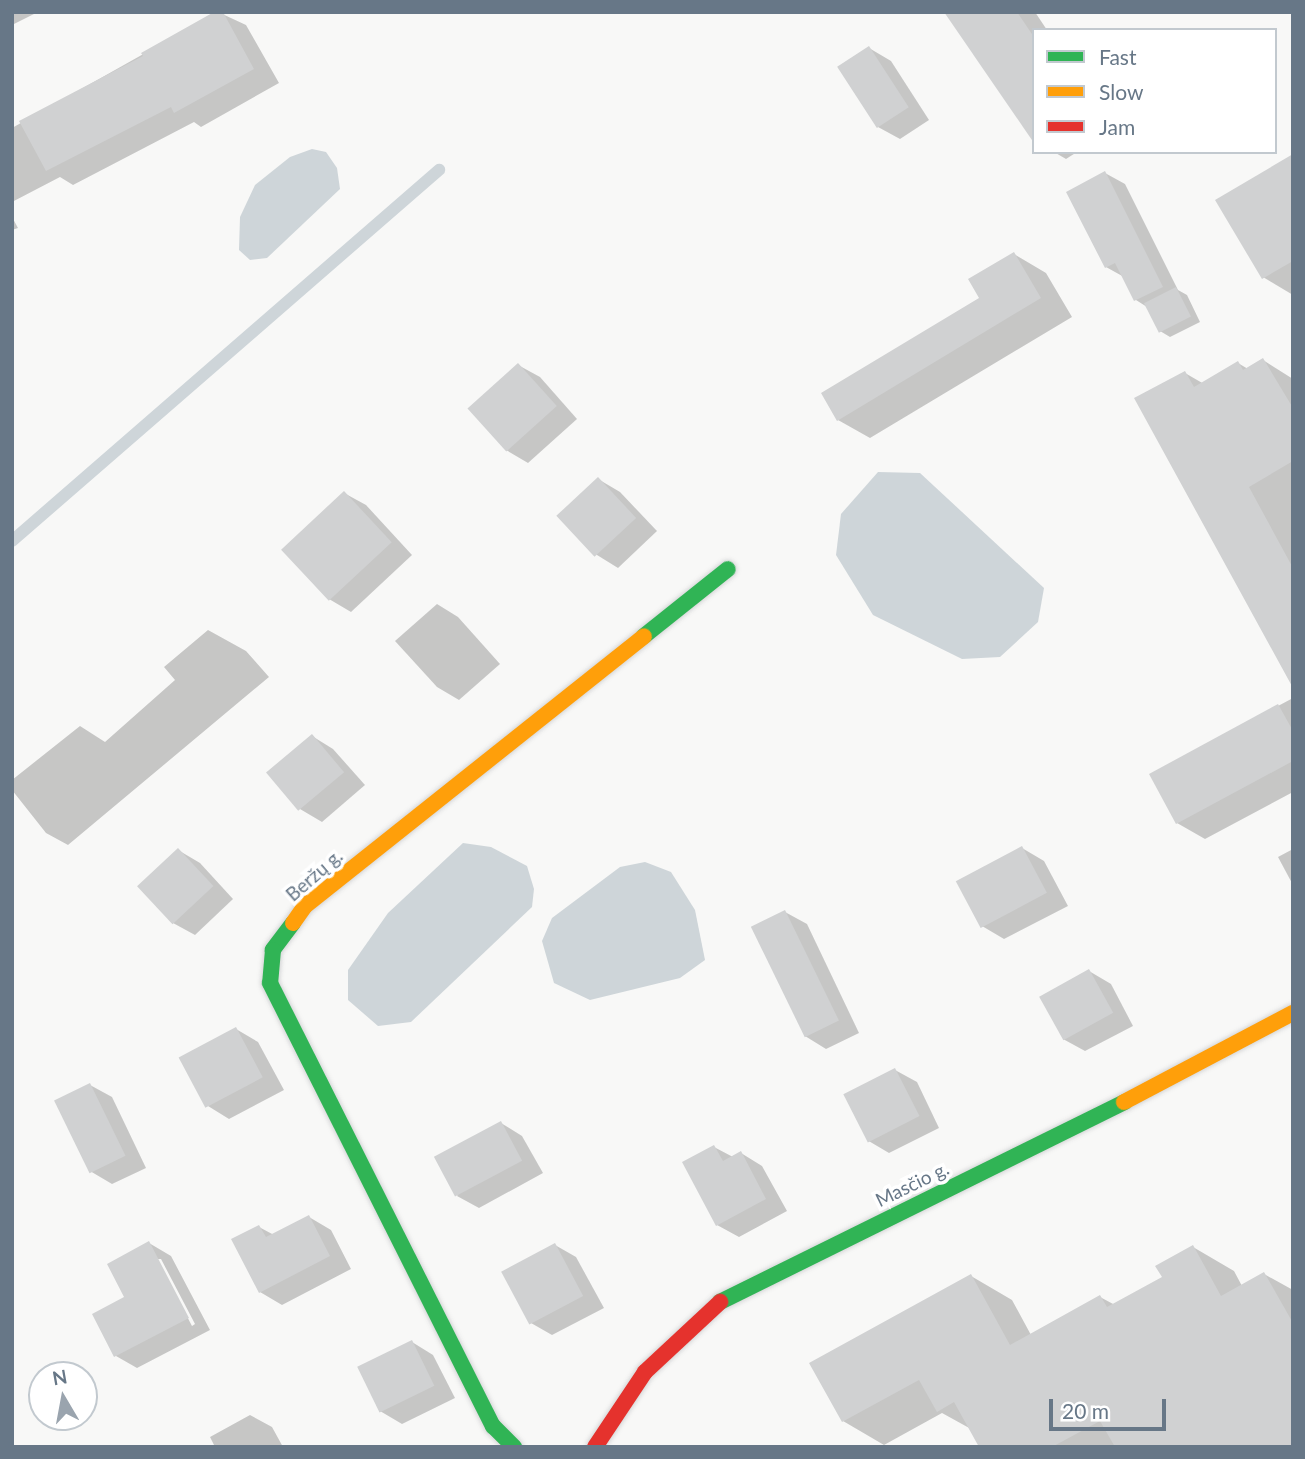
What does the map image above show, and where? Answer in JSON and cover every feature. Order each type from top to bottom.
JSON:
[{"type":"street","name":"Beržų g.","points":[[514,1447],[493,1426],[270,982],[273,950],[304,906],[728,569]]},
{"type":"street","name":"Masčio g.","points":[[595,1447],[645,1372],[725,1297],[1034,1149],[1293,1013]]},
{"type":"shaded area","points":[[312,149],[326,152],[337,168],[340,189],[267,258],[250,260],[239,250],[240,217],[255,185],[290,157]]},
{"type":"shaded area","points":[[878,472],[920,473],[1044,588],[1038,622],[1000,657],[962,659],[873,615],[836,555],[841,514]]},
{"type":"shaded area","points":[[463,843],[491,847],[527,866],[534,889],[532,907],[411,1022],[378,1026],[348,1000],[348,970],[388,913]]},
{"type":"shaded area","points":[[645,862],[671,872],[695,910],[705,960],[680,978],[590,1000],[554,983],[542,941],[552,918],[620,867]]},
{"type":"building","points":[[214,12],[223,12],[254,69],[174,113],[171,107],[46,171],[19,121],[143,56],[141,53]]},
{"type":"building","points":[[944,12],[1017,12],[1032,34],[1032,140]]},
{"type":"building","points":[[869,46],[909,107],[877,128],[837,67]]},
{"type":"building","points":[[1293,154],[1293,261],[1262,279],[1215,200]]},
{"type":"building","points":[[1105,171],[1163,287],[1134,301],[1115,263],[1105,268],[1066,192]]},
{"type":"building","points":[[1014,252],[1041,298],[837,421],[821,393],[979,298],[968,279]]},
{"type":"building","points":[[1176,287],[1191,316],[1159,333],[1144,303]]},
{"type":"building","points":[[1263,358],[1293,408],[1293,461],[1249,487],[1293,568],[1293,688],[1134,398],[1185,371],[1194,387],[1238,361],[1243,370]]},
{"type":"building","points":[[518,363],[557,406],[506,452],[467,409]]},
{"type":"building","points":[[598,477],[636,518],[595,557],[556,516]]},
{"type":"building","points":[[344,491],[392,542],[329,601],[281,550]]},
{"type":"building","points":[[1278,704],[1293,731],[1293,761],[1176,824],[1149,774]]},
{"type":"building","points":[[312,734],[344,772],[298,811],[266,773]]},
{"type":"building","points":[[1022,846],[1047,893],[981,928],[956,881]]},
{"type":"building","points":[[178,848],[213,886],[173,924],[137,886]]},
{"type":"building","points":[[785,910],[839,1021],[805,1037],[751,927]]},
{"type":"building","points":[[1089,969],[1113,1013],[1063,1040],[1039,997]]},
{"type":"building","points":[[236,1027],[263,1077],[205,1108],[179,1058]]},
{"type":"building","points":[[895,1068],[920,1116],[868,1142],[843,1094]]},
{"type":"building","points":[[90,1083],[126,1156],[90,1173],[54,1101]]},
{"type":"building","points":[[501,1121],[522,1161],[455,1196],[434,1157]]},
{"type":"building","points":[[714,1145],[723,1161],[741,1151],[766,1199],[716,1226],[682,1162]]},
{"type":"building","points":[[309,1215],[330,1256],[259,1293],[231,1239],[259,1225],[266,1237]]},
{"type":"building","points":[[149,1241],[189,1318],[114,1357],[92,1314],[124,1297],[107,1264]]},
{"type":"building","points":[[555,1243],[583,1296],[529,1325],[501,1272]]},
{"type":"building","points":[[1193,1245],[1221,1296],[1264,1272],[1293,1323],[1293,1447],[1115,1447],[1100,1421],[1052,1447],[979,1447],[954,1402],[937,1412],[919,1380],[842,1422],[809,1363],[971,1274],[1010,1345],[1100,1295],[1107,1307],[1162,1277],[1155,1266]]},
{"type":"building","points":[[412,1340],[434,1386],[380,1413],[357,1367]]},
{"type":"waterway","points":[[12,541],[439,170]]},
{"type":"traffic: fast","points":[[644,636],[728,569]]},
{"type":"traffic: fast","points":[[293,923],[273,950],[270,983],[493,1426],[514,1447]]},
{"type":"traffic: fast","points":[[720,1302],[1124,1102]]},
{"type":"traffic: slow","points":[[293,923],[305,906],[644,636]]},
{"type":"traffic: slow","points":[[1124,1102],[1293,1013]]},
{"type":"traffic: jam","points":[[595,1447],[645,1372],[720,1302]]}]
